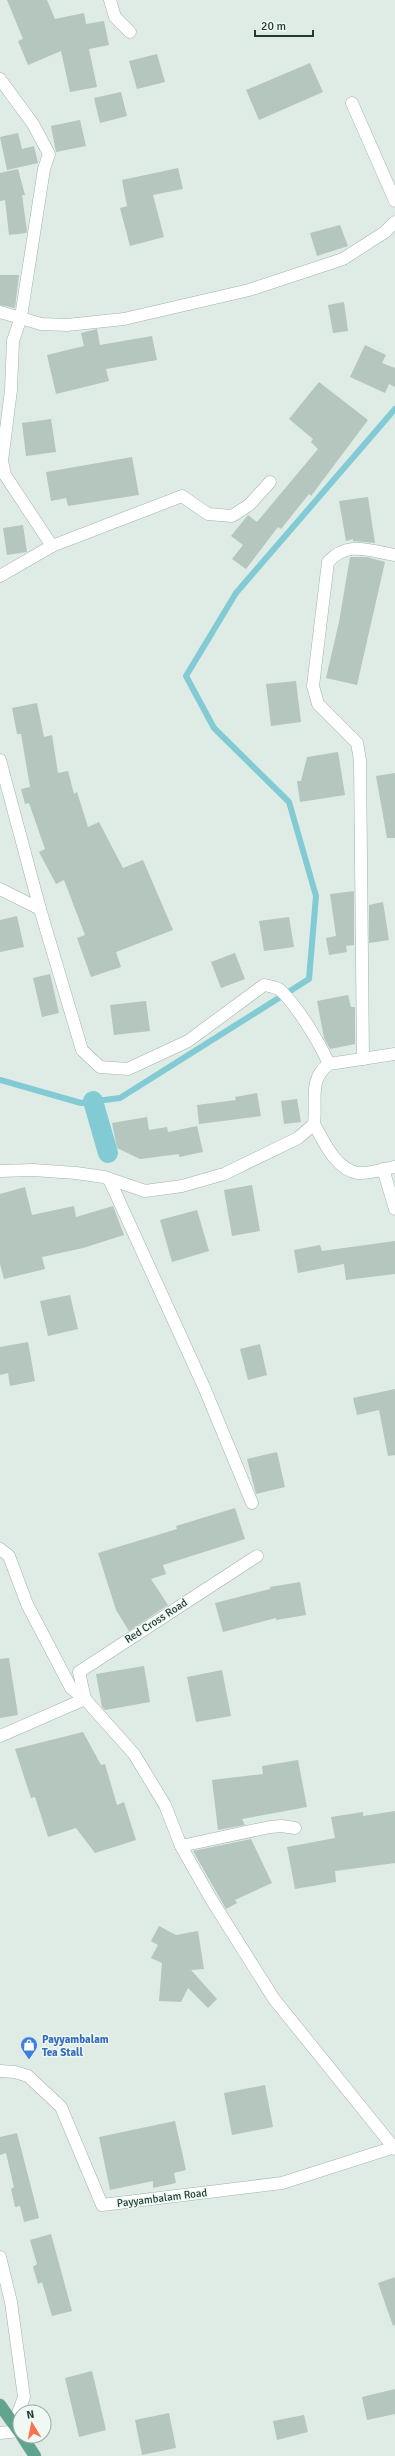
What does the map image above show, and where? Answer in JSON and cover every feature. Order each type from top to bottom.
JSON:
[{"type":"main road","points":[[0,2405],[12,2421]]},
{"type":"main road","points":[[27,2444],[35,2456]]},
{"type":"street","points":[[110,0],[116,17],[130,32]]},
{"type":"street","points":[[0,79],[34,124],[49,154],[44,169],[21,317],[13,341],[11,390],[2,461],[5,475],[52,546]]},
{"type":"street","points":[[352,103],[395,201]]},
{"type":"street","points":[[0,312],[41,324],[67,325],[124,319],[249,290],[343,259],[384,232],[395,222]]},
{"type":"street","points":[[0,576],[52,546],[182,496],[208,514],[232,516],[249,505],[270,482]]},
{"type":"street","points":[[363,1059],[360,760],[357,743],[318,704],[313,686],[328,562],[338,552],[360,548],[395,555]]},
{"type":"street","points":[[0,760],[40,909],[82,1050],[100,1067],[128,1069],[188,1041],[264,985],[278,989],[293,1006],[319,1042],[329,1064]]},
{"type":"street","points":[[0,889],[40,909]]},
{"type":"street","points":[[395,1054],[329,1064],[321,1069],[314,1085],[314,1124],[326,1146],[349,1169],[359,1173],[389,1168],[395,1209]]},
{"type":"street","points":[[0,1171],[55,1171],[110,1179],[145,1191],[205,1181],[298,1138],[314,1124]]},
{"type":"street","points":[[110,1179],[204,1387],[252,1503]]},
{"type":"street","points":[[0,1549],[9,1556],[27,1604],[71,1688],[85,1699],[134,1754],[165,1805],[181,1846],[211,1899],[274,1999],[394,2148]]},
{"type":"street","name":"Red Cross Road","points":[[85,1699],[79,1672],[256,1556]]},
{"type":"street","points":[[0,1736],[85,1699]]},
{"type":"street","points":[[181,1846],[275,1826],[295,1828]]},
{"type":"street","name":"Payyambalam Road","points":[[0,2071],[16,2072],[28,2076],[60,2108],[102,2205],[282,2183],[394,2148]]},
{"type":"street","points":[[0,2257],[11,2302],[24,2397],[23,2404]]},
{"type":"street","points":[[0,2433],[12,2432]]},
{"type":"building","points":[[7,0],[47,0],[55,19],[84,13],[86,24],[104,21],[109,45],[89,49],[97,87],[70,92],[61,51],[28,65],[18,41],[23,39]]},
{"type":"building","points":[[157,54],[165,82],[137,89],[129,61]]},
{"type":"building","points":[[310,63],[323,92],[259,120],[246,90]]},
{"type":"building","points":[[121,92],[127,116],[100,123],[94,98]]},
{"type":"building","points":[[80,120],[86,146],[56,152],[51,126]]},
{"type":"building","points":[[18,133],[22,149],[34,146],[38,163],[7,170],[0,137]]},
{"type":"building","points":[[178,168],[183,189],[153,195],[164,237],[130,246],[120,208],[127,206],[122,180]]},
{"type":"building","points":[[18,169],[25,195],[22,195],[27,231],[26,233],[9,235],[5,200],[0,201],[0,173]]},
{"type":"building","points":[[340,225],[348,246],[317,256],[310,233]]},
{"type":"building","points":[[0,275],[19,275],[15,308],[0,305]]},
{"type":"building","points":[[344,302],[348,331],[333,333],[328,305]]},
{"type":"building","points":[[97,329],[100,345],[152,336],[157,360],[106,369],[109,381],[56,394],[47,355],[84,346],[81,333]]},
{"type":"building","points":[[365,345],[386,355],[382,363],[395,368],[395,387],[389,384],[385,393],[350,377]]},
{"type":"building","points":[[319,382],[368,420],[311,496],[309,494],[281,529],[278,527],[246,569],[232,559],[243,545],[231,536],[248,515],[257,522],[318,449],[311,442],[313,439],[289,419]]},
{"type":"building","points":[[51,419],[56,452],[26,456],[22,423]]},
{"type":"building","points":[[132,457],[139,495],[68,506],[66,498],[51,501],[46,472]]},
{"type":"building","points":[[368,497],[375,543],[353,541],[353,539],[346,541],[339,501]]},
{"type":"building","points":[[23,525],[27,552],[7,555],[3,528]]},
{"type":"building","points":[[350,557],[367,557],[385,562],[357,685],[326,678],[339,622]]},
{"type":"building","points":[[296,681],[301,722],[271,726],[266,684]]},
{"type":"building","points":[[37,703],[44,737],[52,735],[58,773],[68,771],[74,794],[77,792],[88,827],[99,822],[123,868],[143,860],[173,930],[116,952],[121,967],[91,977],[77,938],[85,935],[64,880],[56,884],[39,852],[45,849],[29,803],[25,804],[21,789],[30,787],[21,734],[17,734],[12,708]]},
{"type":"building","points":[[338,752],[345,795],[300,802],[297,781],[301,781],[307,757]]},
{"type":"building","points":[[395,773],[395,838],[387,838],[376,776]]},
{"type":"building","points":[[354,891],[354,945],[346,946],[347,952],[329,955],[326,938],[336,936],[330,894]]},
{"type":"building","points":[[383,902],[389,940],[369,943],[369,905]]},
{"type":"building","points":[[17,916],[24,947],[0,952],[0,920]]},
{"type":"building","points":[[289,917],[294,947],[264,951],[259,921]]},
{"type":"building","points":[[235,953],[245,979],[221,988],[211,962]]},
{"type":"building","points":[[50,974],[59,1013],[42,1017],[33,978]]},
{"type":"building","points":[[348,995],[351,1007],[355,1007],[355,1044],[330,1049],[324,1038],[317,1001]]},
{"type":"building","points":[[146,1001],[150,1031],[114,1035],[110,1005]]},
{"type":"building","points":[[257,1093],[261,1116],[199,1124],[197,1105],[236,1100],[235,1097]]},
{"type":"building","points":[[297,1099],[301,1122],[284,1124],[281,1101]]},
{"type":"building","points":[[147,1117],[149,1130],[167,1127],[168,1132],[197,1126],[203,1152],[179,1157],[179,1154],[140,1159],[117,1148],[112,1123]]},
{"type":"building","points":[[252,1185],[260,1231],[232,1236],[224,1190]]},
{"type":"building","points":[[25,1187],[32,1215],[74,1206],[76,1217],[113,1206],[124,1235],[83,1248],[42,1257],[45,1269],[4,1279],[0,1264],[0,1194]]},
{"type":"building","points":[[197,1210],[209,1251],[172,1262],[160,1220]]},
{"type":"building","points":[[395,1241],[395,1274],[346,1280],[344,1264],[298,1273],[294,1250],[320,1245],[322,1251]]},
{"type":"building","points":[[70,1295],[78,1329],[48,1336],[40,1301]]},
{"type":"building","points":[[28,1342],[35,1381],[10,1386],[8,1373],[0,1375],[0,1347]]},
{"type":"building","points":[[260,1344],[267,1375],[248,1380],[240,1349]]},
{"type":"building","points":[[395,1389],[395,1455],[388,1456],[379,1410],[357,1415],[353,1398]]},
{"type":"building","points":[[277,1452],[285,1487],[256,1494],[247,1459]]},
{"type":"building","points":[[235,1508],[245,1539],[163,1565],[166,1574],[151,1579],[168,1605],[129,1631],[116,1610],[98,1553],[177,1529],[176,1526]]},
{"type":"building","points":[[300,1582],[306,1615],[276,1620],[276,1618],[223,1632],[215,1603],[270,1589],[270,1587]]},
{"type":"building","points":[[9,1658],[18,1715],[0,1718],[0,1659]]},
{"type":"building","points":[[144,1666],[150,1702],[105,1710],[102,1707],[96,1674]]},
{"type":"building","points":[[222,1670],[231,1716],[196,1722],[187,1677]]},
{"type":"building","points":[[83,1732],[101,1765],[105,1764],[117,1805],[124,1802],[136,1840],[95,1853],[76,1828],[48,1837],[35,1797],[31,1798],[15,1749]]},
{"type":"building","points":[[298,1760],[307,1807],[242,1819],[245,1825],[218,1830],[212,1780],[263,1774],[262,1766]]},
{"type":"building","points":[[395,1811],[395,1863],[335,1871],[336,1882],[295,1889],[287,1847],[335,1838],[331,1817],[363,1812],[363,1816]]},
{"type":"building","points":[[251,1839],[272,1883],[235,1900],[237,1903],[226,1909],[193,1851]]},
{"type":"building","points":[[159,1926],[176,1935],[198,1931],[204,1969],[191,1970],[217,1999],[208,2008],[188,1988],[181,2002],[159,2001],[162,1963],[151,1958],[158,1945],[151,1941]]},
{"type":"building","points":[[265,2085],[273,2127],[232,2135],[224,2093]]},
{"type":"building","points":[[175,2121],[186,2170],[174,2173],[176,2183],[153,2188],[153,2181],[110,2190],[99,2137]]},
{"type":"building","points":[[17,2133],[39,2218],[24,2222],[20,2206],[15,2207],[11,2189],[14,2187],[6,2153],[0,2155],[0,2137]]},
{"type":"building","points":[[51,2234],[72,2311],[52,2316],[42,2282],[38,2284],[33,2267],[37,2264],[30,2240]]},
{"type":"building","points":[[395,2277],[395,2325],[393,2326],[378,2283]]},
{"type":"building","points":[[92,2371],[106,2430],[79,2437],[65,2378]]},
{"type":"building","points":[[395,2389],[395,2414],[367,2420],[362,2397]]},
{"type":"building","points":[[169,2413],[176,2448],[142,2455],[135,2420]]},
{"type":"building","points":[[304,2415],[308,2432],[277,2440],[273,2421]]},
{"type":"waterway","points":[[0,1080],[81,1103],[120,1098],[309,979],[316,896],[289,802],[214,728],[186,676],[236,593],[395,409]]},
{"type":"waterway","points":[[93,1101],[108,1153]]},
{"type":"place","name":"Payyambalam Tea Stall","points":[[29,2060]]}]
